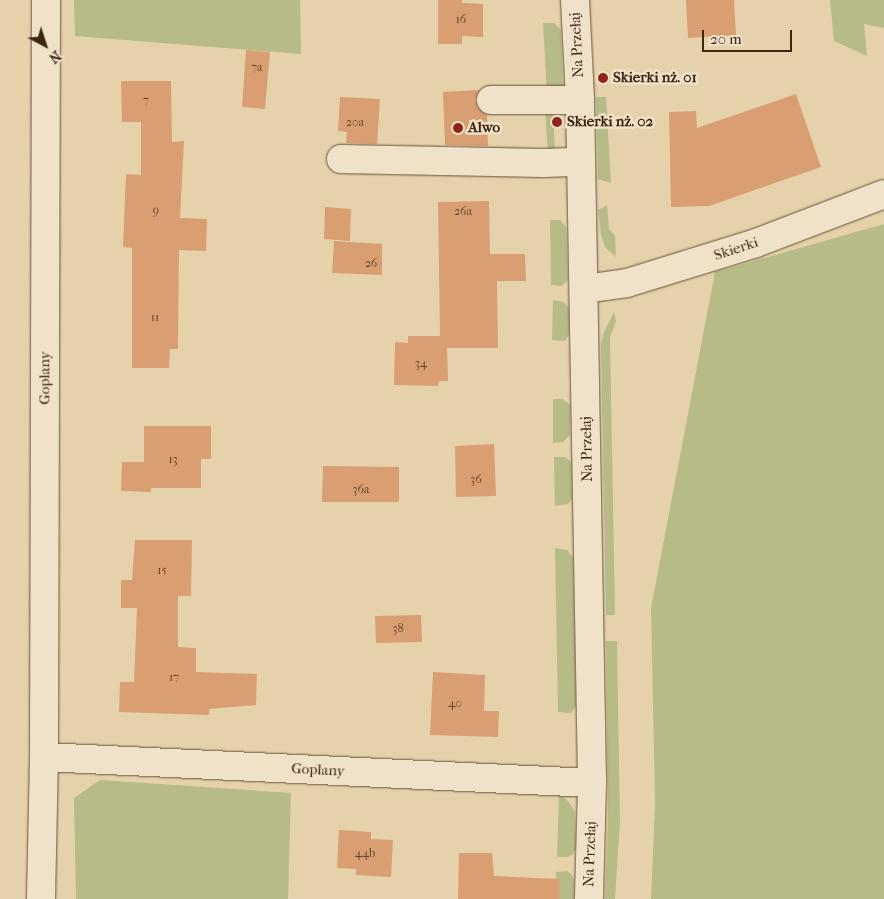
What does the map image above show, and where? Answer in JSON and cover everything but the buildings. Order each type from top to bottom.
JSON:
[{"type":"street","name":"Goplany","points":[[40,899],[44,757],[46,0]]},
{"type":"street","name":"Na Przełaj","points":[[575,0],[580,100],[592,783],[589,899]]},
{"type":"street","points":[[491,100],[580,100]]},
{"type":"street","points":[[341,159],[544,164],[581,162]]},
{"type":"street","name":"Skierki","points":[[584,289],[627,283],[756,243],[884,194]]},
{"type":"street","name":"Goplany","points":[[44,757],[592,783]]},
{"type":"green space","points":[[74,0],[300,0],[301,54],[75,36]]},
{"type":"green space","points":[[830,0],[884,0],[884,28],[864,24],[867,56],[834,41]]},
{"type":"green space","points":[[543,23],[554,23],[561,30],[563,86],[561,90],[547,92]]},
{"type":"green space","points":[[596,97],[606,97],[611,183],[598,179]]},
{"type":"green space","points":[[545,108],[553,108],[555,153],[548,154]]},
{"type":"green space","points":[[607,205],[609,229],[615,236],[616,257],[605,247],[601,235],[598,210]]},
{"type":"green space","points":[[550,220],[560,220],[566,227],[568,280],[562,286],[551,285]]},
{"type":"green space","points":[[884,224],[884,899],[651,899],[655,803],[651,608],[715,272]]},
{"type":"green space","points":[[553,300],[564,302],[569,309],[569,335],[565,341],[552,340]]},
{"type":"green space","points":[[614,312],[616,321],[610,337],[615,615],[606,615],[601,344],[604,332]]},
{"type":"green space","points":[[553,399],[563,399],[570,405],[570,435],[563,442],[553,443]]},
{"type":"green space","points":[[554,457],[565,457],[571,462],[572,499],[568,504],[555,506]]},
{"type":"green space","points":[[555,548],[567,550],[573,557],[576,706],[571,713],[558,712]]},
{"type":"green space","points":[[606,641],[617,641],[620,822],[615,899],[605,899],[608,818]]},
{"type":"green space","points":[[100,780],[291,793],[288,899],[76,899],[74,798]]},
{"type":"green space","points":[[559,794],[568,801],[575,812],[576,848],[573,854],[568,857],[557,857]]},
{"type":"green space","points":[[567,871],[574,880],[574,899],[556,899],[556,872]]},
{"type":"place","name":"Skierki nż. 01","points":[[603,78]]},
{"type":"place","name":"Skierki nż. 02","points":[[557,122]]},
{"type":"place","name":"Alwo","points":[[458,128]]}]
